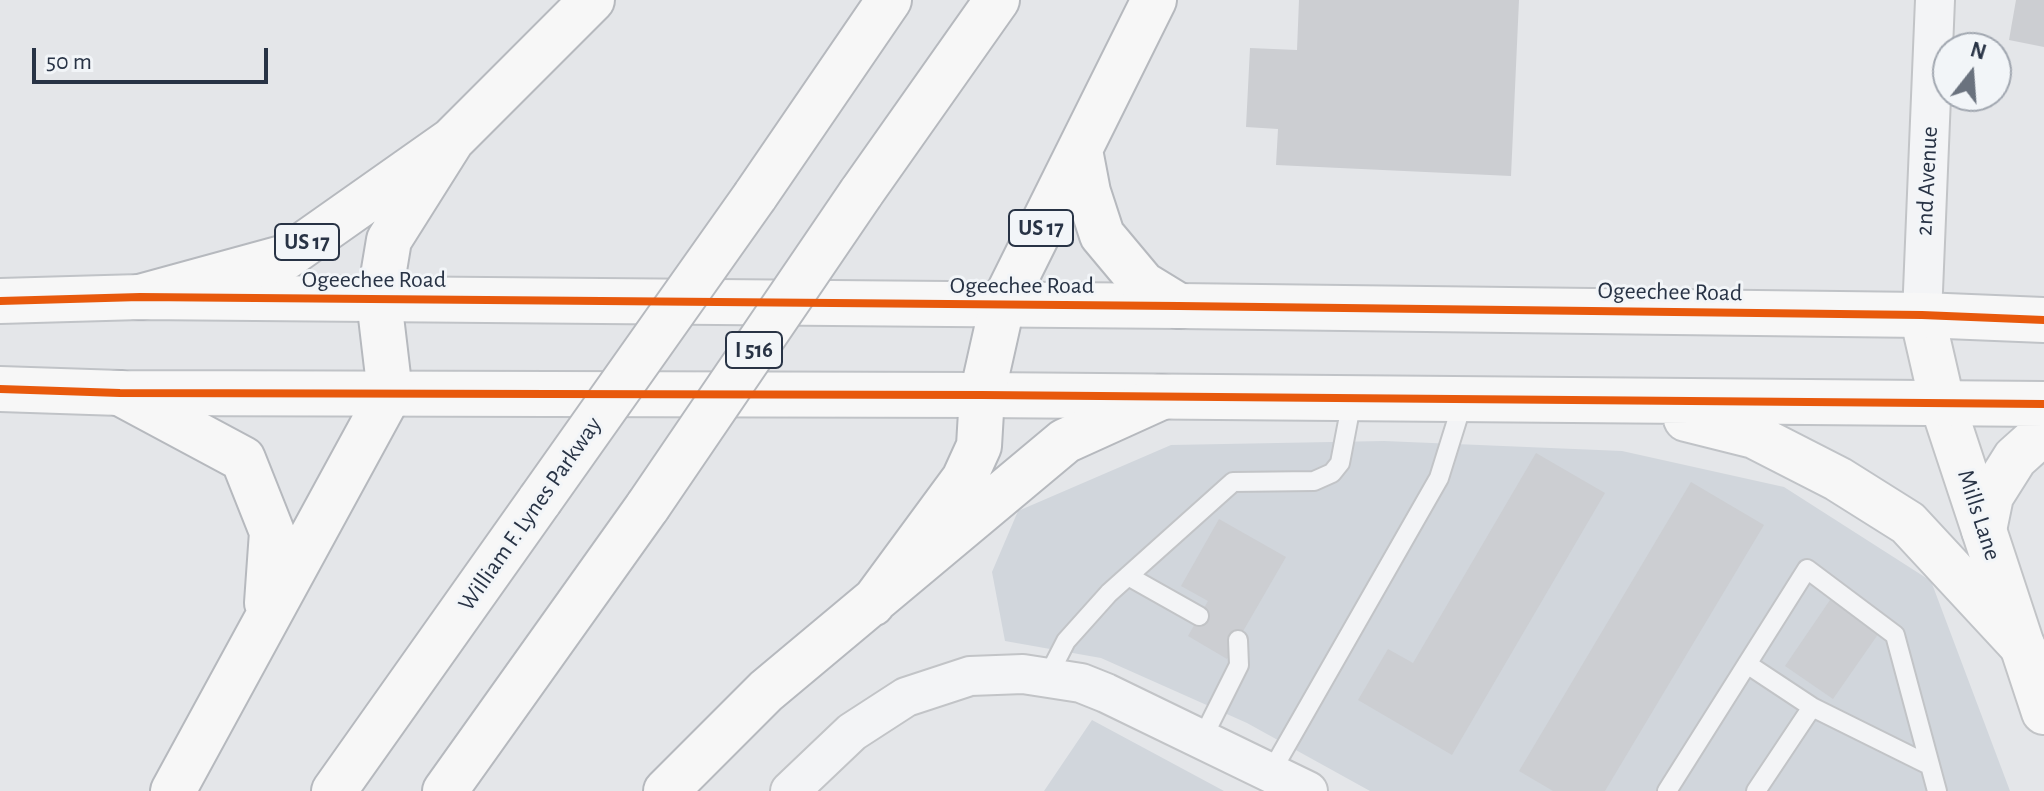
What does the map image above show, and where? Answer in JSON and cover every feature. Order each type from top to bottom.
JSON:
[{"type":"main road","name":"US 17","points":[[140,297],[286,257],[452,140],[592,0]]},
{"type":"main road","name":"William F. Lynes Parkway","points":[[334,791],[755,196],[889,0]]},
{"type":"main road","name":"I 516","points":[[445,791],[648,506],[997,0]]},
{"type":"main road","name":"US 17","points":[[982,395],[1002,306],[1154,0]]},
{"type":"main road","points":[[173,791],[390,393],[379,300],[389,240],[452,140]]},
{"type":"main road","points":[[1080,150],[1088,192],[1102,235],[1143,284],[1179,306]]},
{"type":"main road","name":"Ogeechee Road","points":[[0,301],[140,297],[1179,306],[1922,315],[2044,320]]},
{"type":"main road","name":"Mills Lane","points":[[1922,315],[1943,406],[1984,530],[2034,641],[2044,712]]},
{"type":"main road","points":[[0,389],[120,393],[982,395],[1943,406],[2044,404]]},
{"type":"main road","points":[[120,393],[243,459],[272,532],[265,619]]},
{"type":"main road","points":[[872,604],[964,479],[979,446],[982,395]]},
{"type":"main road","points":[[666,791],[766,691],[1065,441],[1162,397]]},
{"type":"main road","points":[[1610,400],[1754,436],[1838,479],[1908,523],[2034,641]]},
{"type":"main road","points":[[1984,530],[1991,496],[2015,458],[2044,432]]},
{"type":"street","name":"2nd Avenue","points":[[1922,315],[1935,0]]},
{"type":"street","points":[[790,791],[875,714],[926,689],[970,676],[1048,676],[1106,693],[1296,786]]},
{"type":"lane","points":[[1048,676],[1066,641],[1128,576],[1233,482],[1314,481],[1332,473],[1340,463],[1352,400]]},
{"type":"lane","points":[[1296,786],[1439,478],[1463,401]]},
{"type":"lane","points":[[1667,791],[1807,569],[1895,635],[1937,791]]},
{"type":"lane","points":[[1128,576],[1199,616]]},
{"type":"lane","points":[[1202,739],[1239,665],[1238,640]]},
{"type":"lane","points":[[1747,664],[1812,707],[1929,765]]},
{"type":"lane","points":[[1756,791],[1812,707]]},
{"type":"shaded area","points":[[1384,441],[1622,451],[1784,487],[1931,581],[2010,791],[1370,791],[1247,723],[1101,658],[1005,641],[992,572],[1018,511],[1171,445]]},
{"type":"shaded area","points":[[1092,720],[1224,791],[1044,791]]},
{"type":"building","points":[[1299,0],[1519,0],[1511,176],[1276,165],[1278,129],[1246,127],[1250,48],[1297,50]]},
{"type":"building","points":[[2016,0],[2044,0],[2044,47],[2012,41],[2010,32]]},
{"type":"building","points":[[1536,453],[1605,493],[1452,755],[1358,700],[1388,649],[1413,663]]},
{"type":"building","points":[[1691,482],[1764,525],[1605,791],[1553,791],[1519,771]]},
{"type":"building","points":[[1219,519],[1286,557],[1227,659],[1188,636],[1208,601],[1181,586]]},
{"type":"building","points":[[1832,597],[1881,630],[1833,699],[1785,666]]},
{"type":"cycle path","points":[[0,301],[140,297],[1179,306],[1922,315],[2044,320]]},
{"type":"cycle path","points":[[0,389],[120,393],[982,395],[2044,404]]}]
